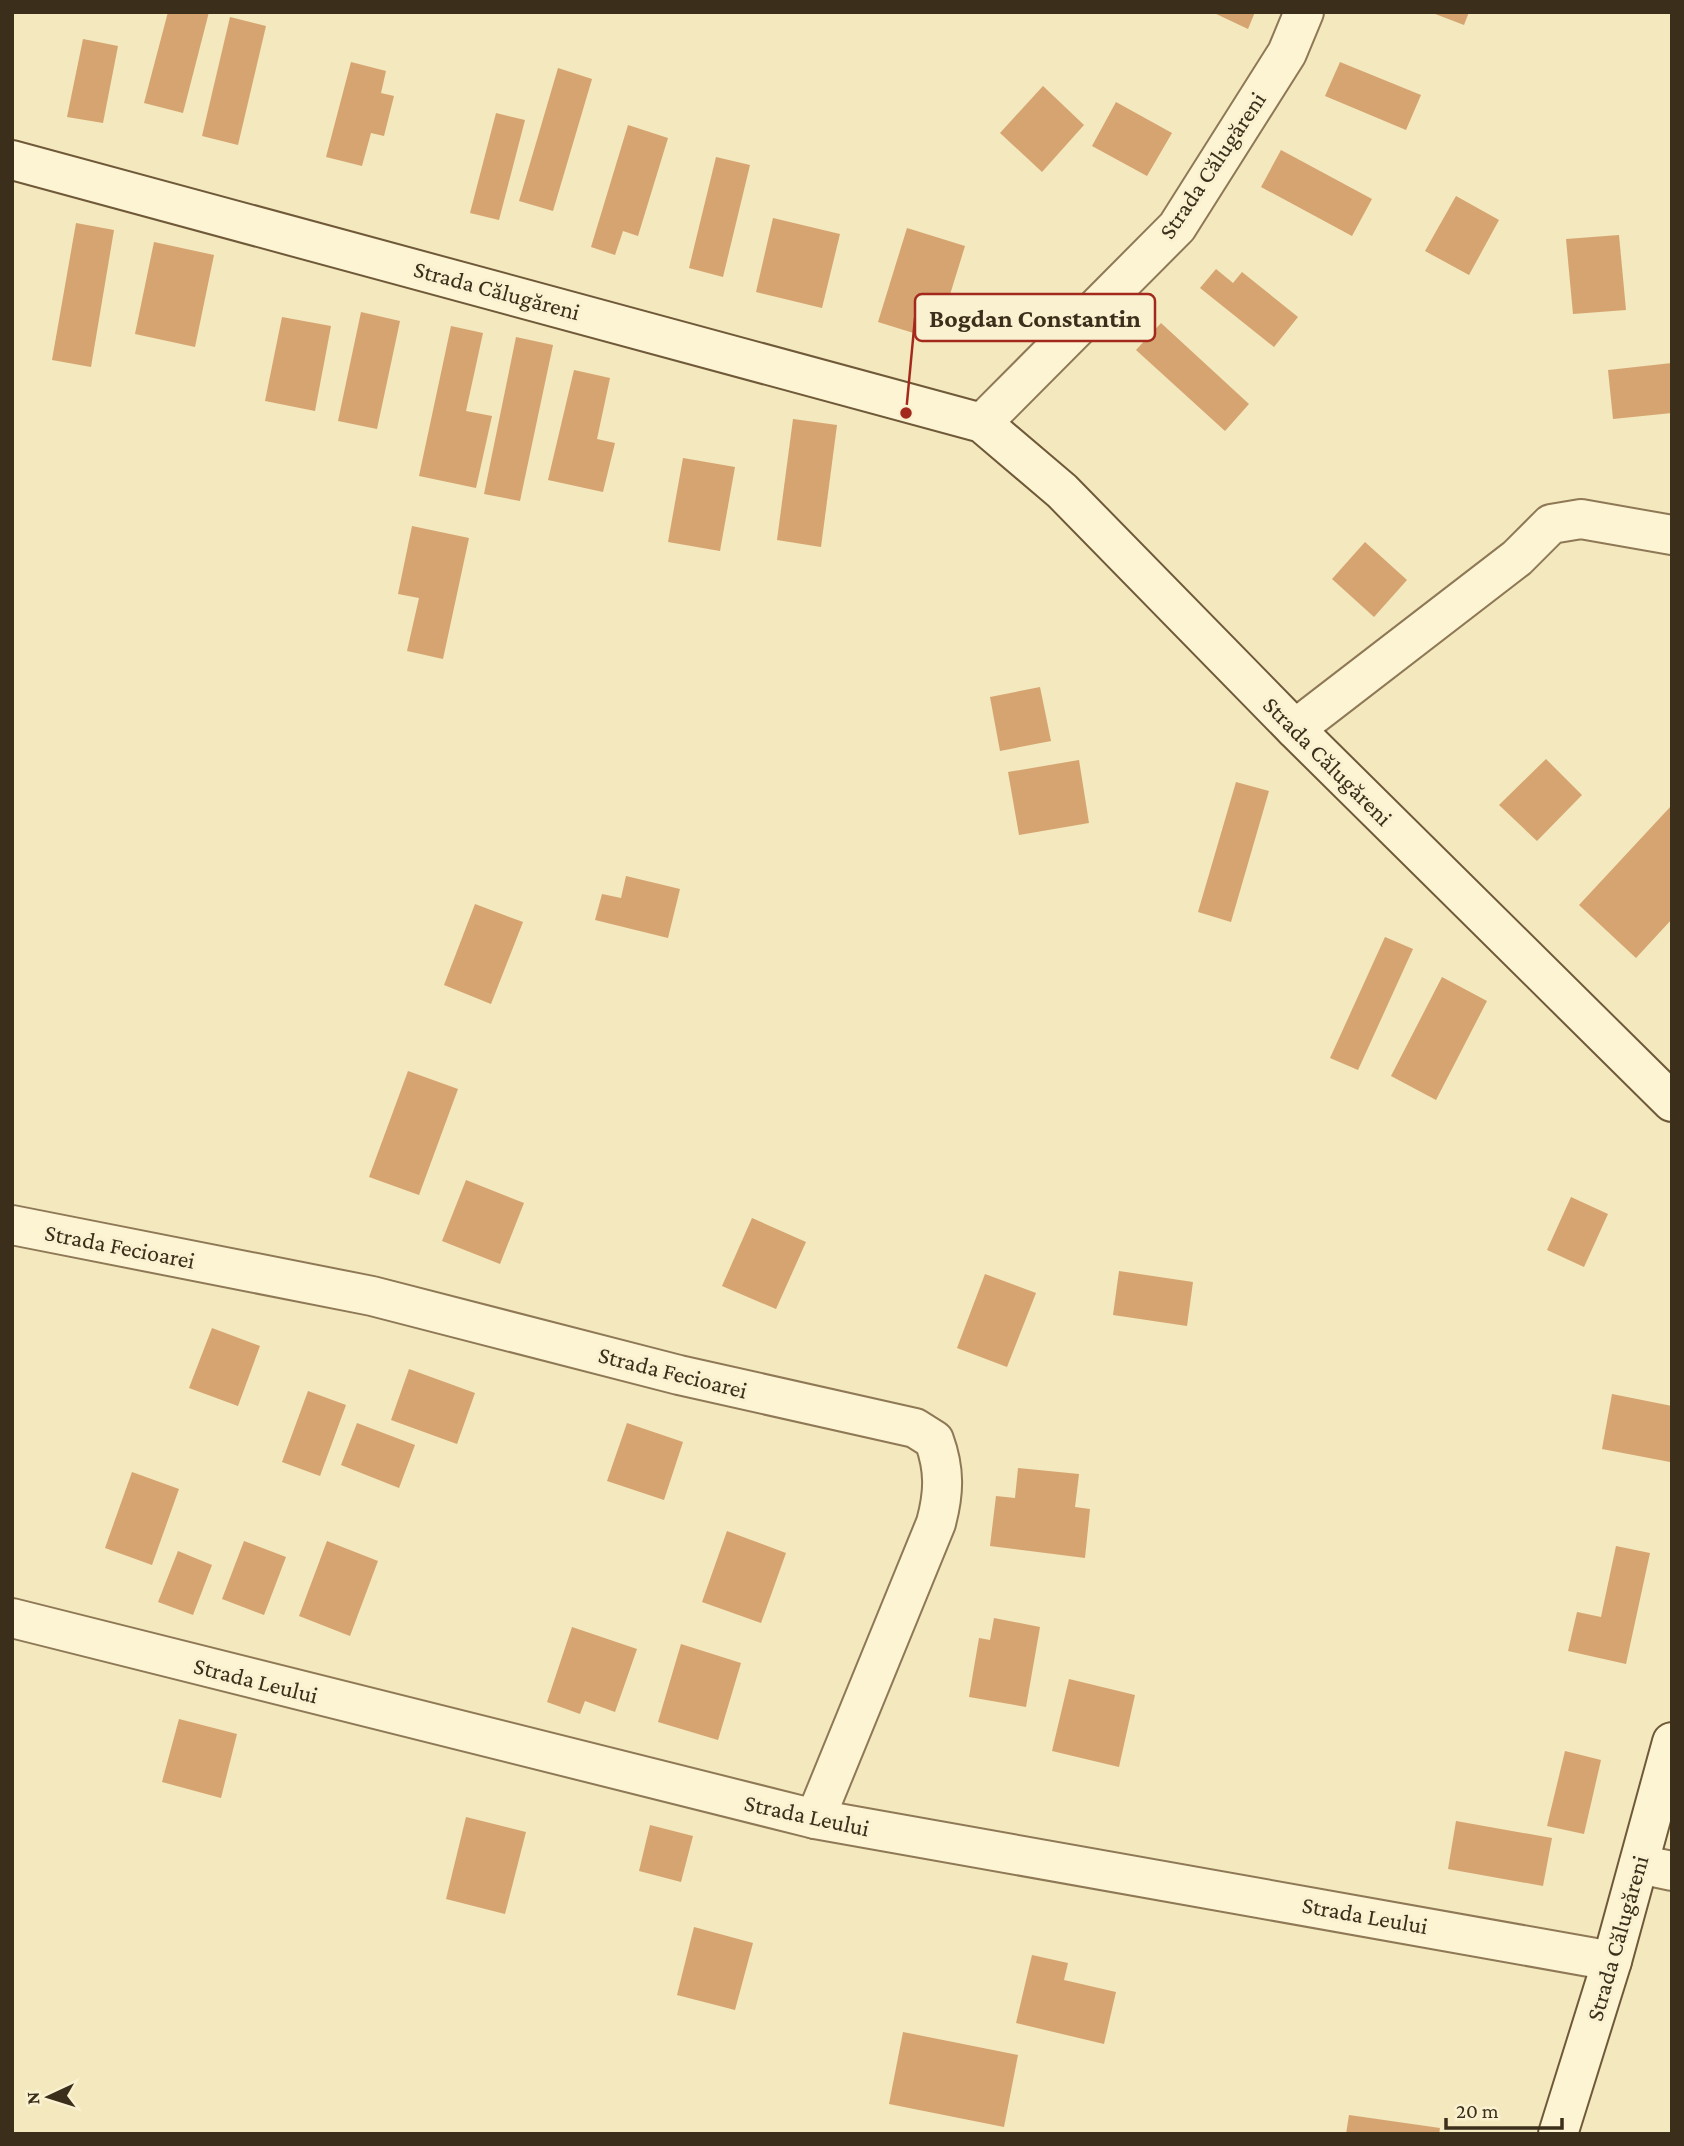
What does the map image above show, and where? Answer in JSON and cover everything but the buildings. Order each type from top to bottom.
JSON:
[{"type":"street","name":"Strada Călugăreni","points":[[982,423],[1177,227],[1287,53],[1304,12]]},
{"type":"street","name":"Strada Călugăreni","points":[[12,160],[982,423],[1062,491],[1294,729],[1672,1102]]},
{"type":"street","points":[[1294,729],[1517,558],[1551,524],[1581,519],[1672,535]]},
{"type":"street","name":"Strada Fecioarei","points":[[12,1225],[373,1296],[679,1375],[915,1429],[934,1440],[943,1475],[943,1496],[936,1523],[815,1819]]},
{"type":"street","name":"Strada Leului","points":[[12,1618],[815,1819],[1612,1961]]},
{"type":"street","name":"Strada Călugăreni","points":[[1558,2134],[1612,1961],[1656,1867],[1672,1742]]},
{"type":"place","name":"Bogdan Constantin","points":[[906,413]]}]
